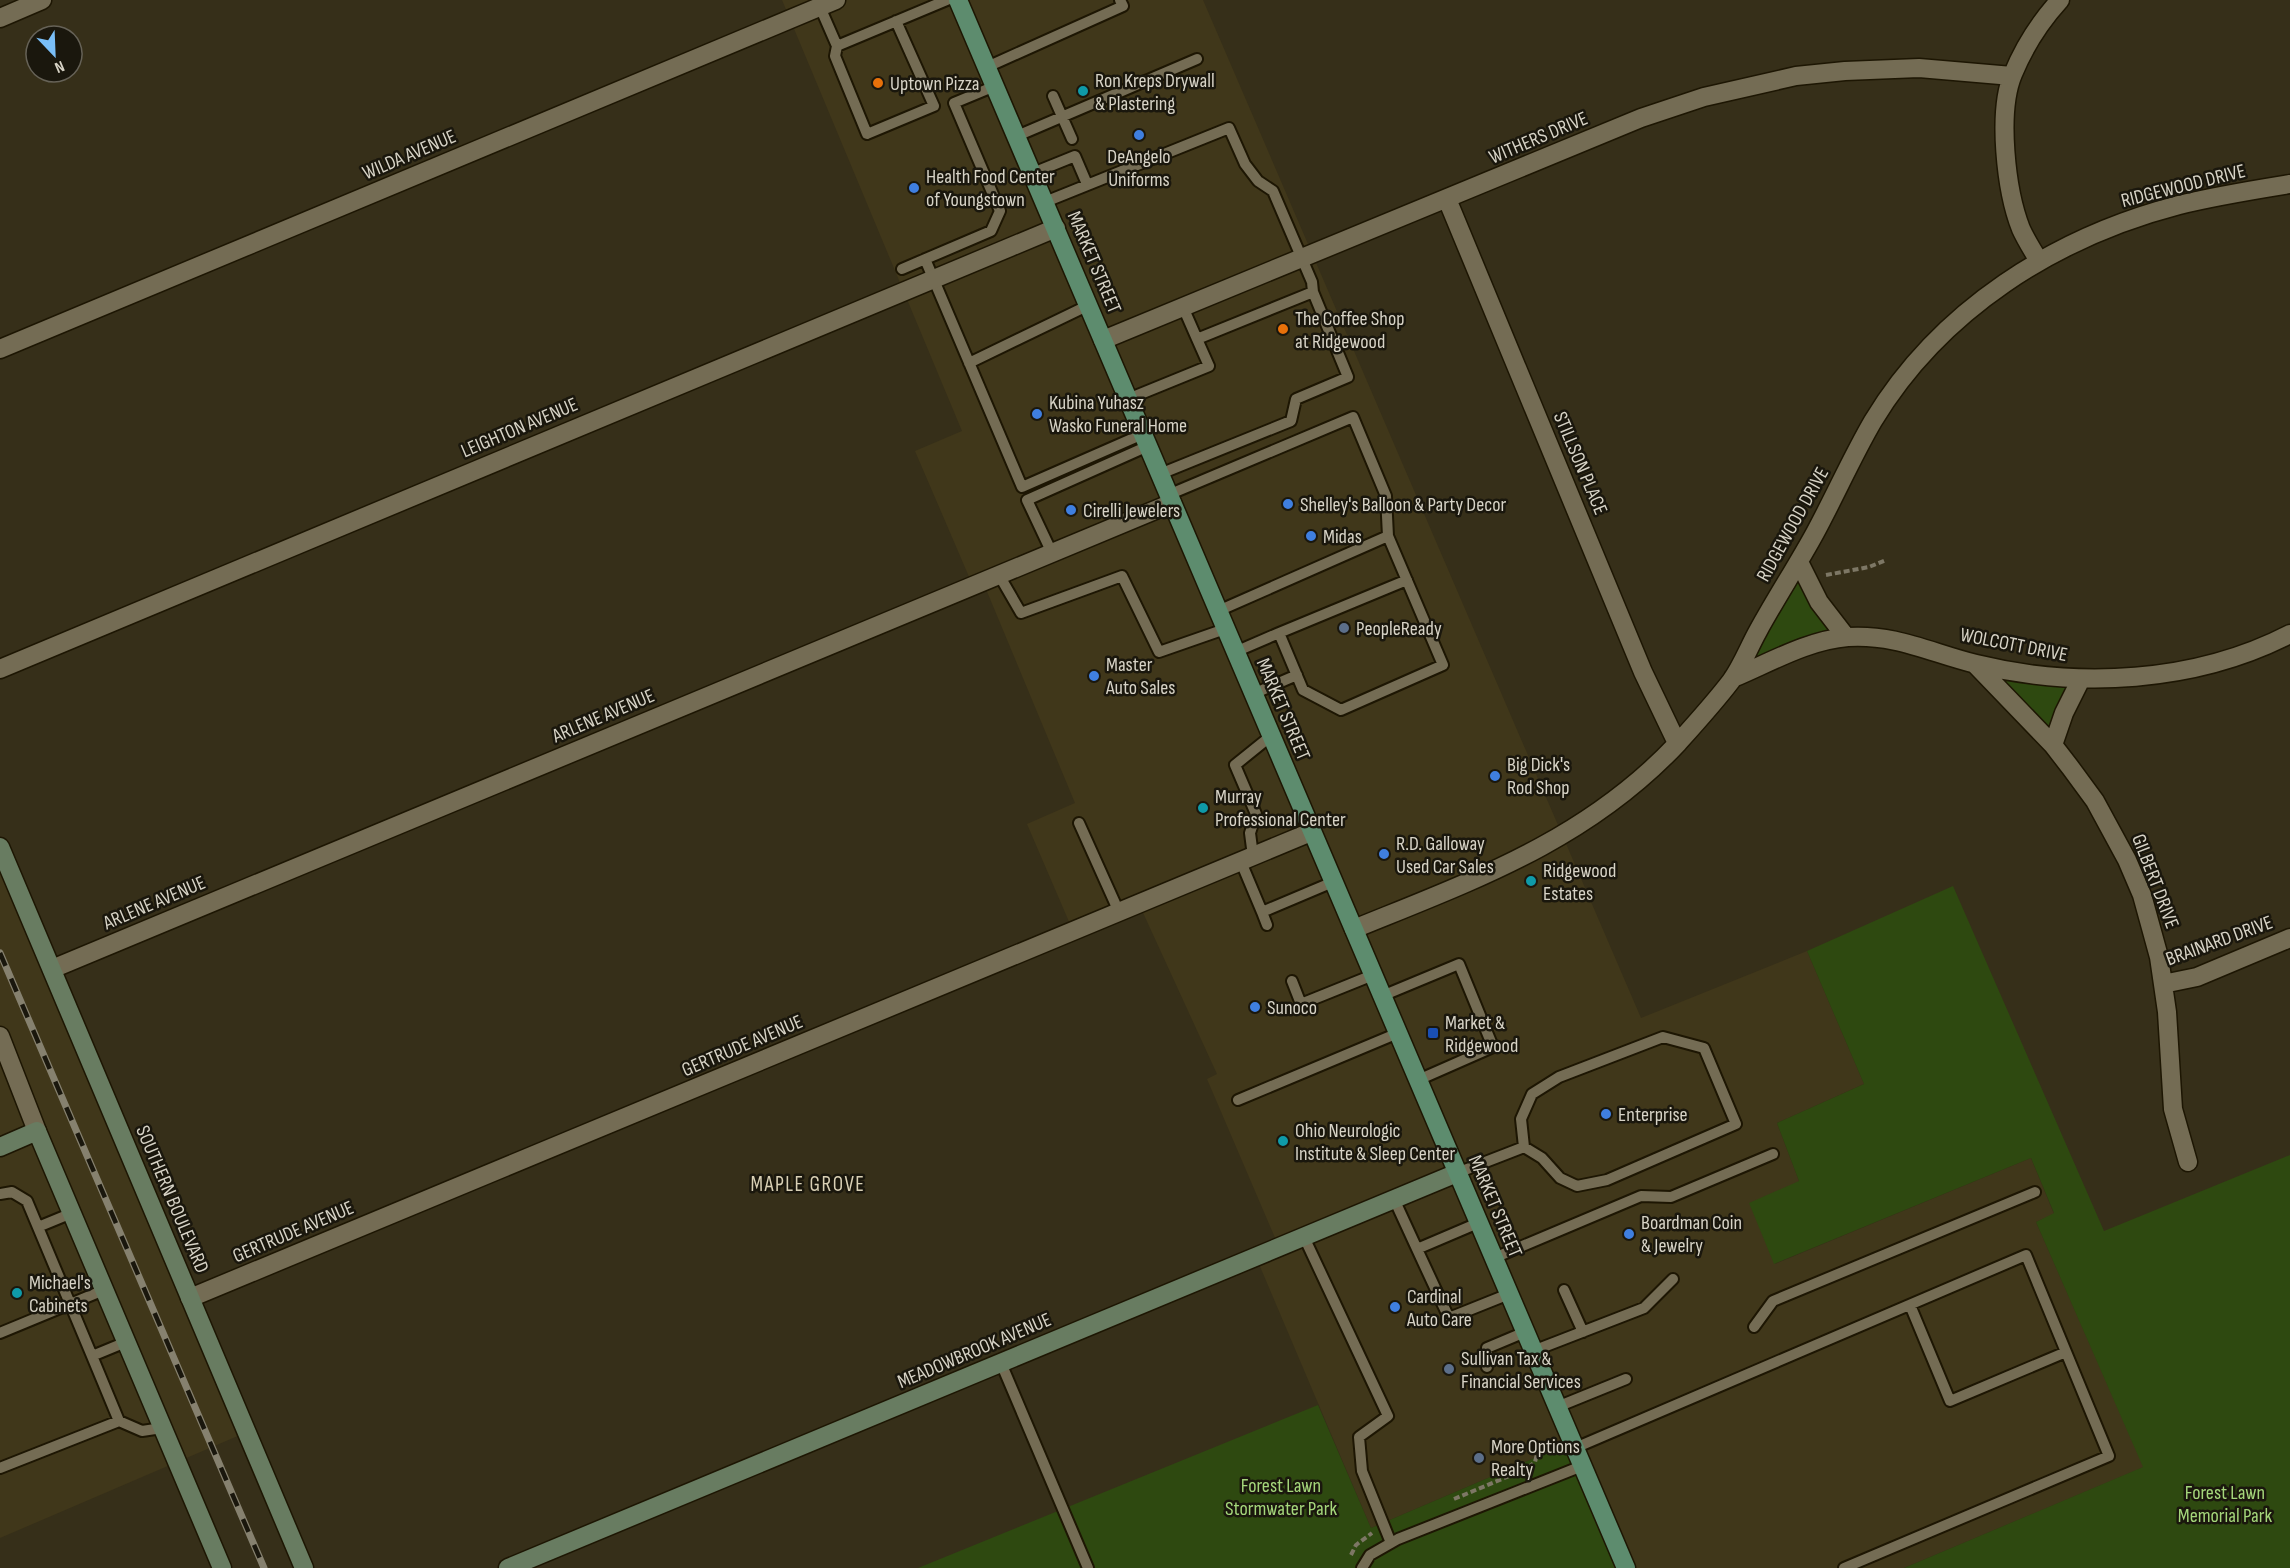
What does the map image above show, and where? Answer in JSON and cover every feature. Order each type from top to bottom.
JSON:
[{"type":"main road","name":"MARKET STREET","points":[[958,0],[1626,1568]]},
{"type":"street","points":[[0,18],[42,0]]},
{"type":"street","points":[[2039,261],[2022,231],[2009,185],[2005,150],[2006,113],[2012,76],[2044,18],[2060,0]]},
{"type":"street","name":"WILDA AVENUE","points":[[0,349],[816,5]]},
{"type":"street","name":"WITHERS DRIVE","points":[[1103,340],[1641,118],[1704,97],[1796,76],[1845,71],[1919,68],[2012,76]]},
{"type":"street","name":"RIDGEWOOD DRIVE","points":[[1354,930],[1528,855],[1569,832],[1628,790],[1677,743],[1733,678],[1799,562],[1873,422],[1912,367],[1936,340],[1974,305],[2039,261],[2109,228],[2145,215],[2201,200],[2290,184]]},
{"type":"street","name":"STILLSON PLACE","points":[[1447,199],[1643,672],[1677,743]]},
{"type":"street","name":"LEIGHTON AVENUE","points":[[0,669],[1056,228]]},
{"type":"street","name":"ARLENE AVENUE","points":[[52,969],[1052,553],[1170,499]]},
{"type":"street","points":[[1799,562],[1819,602],[1846,637]]},
{"type":"street","name":"WOLCOTT DRIVE","points":[[1733,678],[1805,647],[1846,637],[1876,637],[1919,645],[1975,664],[2024,673],[2081,679],[2133,677],[2190,668],[2237,655],[2290,634]]},
{"type":"street","name":"GILBERT DRIVE","points":[[1975,664],[2053,745],[2095,801],[2127,860],[2151,925],[2159,957],[2167,1012],[2173,1109],[2188,1162]]},
{"type":"street","points":[[2053,745],[2064,713],[2081,679]]},
{"type":"street","name":"GERTRUDE AVENUE","points":[[190,1299],[1311,832]]},
{"type":"street","name":"SOUTHERN BOULEVARD","points":[[0,847],[304,1568]]},
{"type":"street","name":"BRAINARD DRIVE","points":[[2163,984],[2196,976],[2290,938]]},
{"type":"street","points":[[0,1036],[6,1069],[37,1131],[222,1568]]},
{"type":"street","points":[[0,1147],[37,1131]]},
{"type":"street","name":"MEADOWBROOK AVENUE","points":[[508,1568],[1457,1173]]},
{"type":"lane","points":[[837,46],[947,0]]},
{"type":"lane","points":[[987,67],[1123,6],[1120,0]]},
{"type":"lane","points":[[816,5],[837,46],[835,56],[867,134],[934,106],[954,103],[995,86]]},
{"type":"lane","points":[[896,21],[934,106]]},
{"type":"lane","points":[[1017,136],[1197,59]]},
{"type":"lane","points":[[1053,96],[1072,140]]},
{"type":"lane","points":[[902,269],[991,231],[1000,211],[954,103]]},
{"type":"lane","points":[[1045,202],[1229,128],[1245,164],[1258,181],[1272,191],[1312,282],[1310,293],[1348,377],[1296,399],[1291,421],[1160,474]]},
{"type":"lane","points":[[1033,174],[1075,156],[1088,184]]},
{"type":"lane","points":[[925,259],[1022,487],[1145,440]]},
{"type":"lane","points":[[1197,339],[1310,293]]},
{"type":"lane","points":[[969,363],[1089,304]]},
{"type":"lane","points":[[1128,399],[1209,366],[1183,307]]},
{"type":"lane","points":[[1170,499],[1353,417],[1386,496],[1388,536],[1443,665],[1341,710],[1304,690],[1279,633]]},
{"type":"lane","points":[[1052,553],[1027,500],[1145,440]]},
{"type":"lane","points":[[1218,611],[1388,536]]},
{"type":"lane","points":[[999,575],[1021,613],[1122,576],[1159,652],[1225,629]]},
{"type":"lane","points":[[1235,652],[1407,580]]},
{"type":"lane","points":[[1253,694],[1297,675]]},
{"type":"lane","points":[[1267,925],[1247,859],[1250,833],[1256,813],[1235,765],[1271,736]]},
{"type":"lane","points":[[1079,823],[1119,912]]},
{"type":"lane","points":[[1262,912],[1333,882]]},
{"type":"lane","points":[[1382,996],[1459,964],[1493,1047],[1418,1080]]},
{"type":"lane","points":[[1292,981],[1301,1004],[1373,975]]},
{"type":"lane","points":[[1238,1100],[1398,1033]]},
{"type":"lane","points":[[1663,1037],[1704,1048],[1736,1124],[1607,1180],[1577,1186],[1560,1178],[1542,1158],[1524,1147],[1521,1119],[1532,1094],[1559,1077],[1663,1037]]},
{"type":"lane","points":[[1457,1173],[1524,1147]]},
{"type":"lane","points":[[1494,1258],[1641,1196],[1671,1197],[1773,1154]]},
{"type":"lane","points":[[0,1194],[12,1192],[27,1201],[119,1421],[142,1431],[162,1428]]},
{"type":"lane","points":[[1754,1327],[1773,1302],[2035,1192]]},
{"type":"lane","points":[[1394,1199],[1449,1318],[1509,1294]]},
{"type":"lane","points":[[38,1227],[72,1213]]},
{"type":"lane","points":[[1417,1249],[1478,1223]]},
{"type":"lane","points":[[1304,1237],[1388,1416],[1359,1437],[1362,1472],[1391,1543]]},
{"type":"lane","points":[[1575,1448],[2026,1255],[2109,1456],[1844,1568]]},
{"type":"lane","points":[[1533,1351],[1644,1308],[1672,1279]]},
{"type":"lane","points":[[0,1333],[104,1290]]},
{"type":"lane","points":[[1564,1290],[1583,1332]]},
{"type":"lane","points":[[1910,1305],[1950,1401],[2066,1352]]},
{"type":"lane","points":[[1487,1367],[1487,1348],[1525,1332]]},
{"type":"lane","points":[[92,1356],[126,1342]]},
{"type":"lane","points":[[1001,1363],[1088,1568]]},
{"type":"lane","points":[[1557,1407],[1626,1378]]},
{"type":"lane","points":[[0,1468],[119,1421]]},
{"type":"lane","points":[[1362,1568],[1370,1555],[1391,1543],[1582,1466]]},
{"type":"path","points":[[1830,574],[1869,567],[1886,560]]},
{"type":"shaded area","points":[[782,0],[1203,0],[1641,1018],[1807,951],[1864,1084],[1777,1123],[1799,1181],[1775,1264],[2031,1158],[2054,1214],[2036,1222],[2144,1467],[1904,1568],[1626,1568],[1572,1442],[1371,1528],[1256,1257],[1279,1247],[1207,1079],[1217,1074],[1139,904],[1073,931],[1027,824],[1075,803],[983,582],[973,586],[915,451],[962,431]]},
{"type":"shaded area","points":[[0,847],[247,1432],[0,1538]]},
{"type":"green space","points":[[1799,562],[1846,637],[1733,678]]},
{"type":"green space","points":[[1975,664],[2081,679],[2053,745]]},
{"type":"green space","name":"Forest Lawn Memorial Park","points":[[1953,886],[2104,1231],[2290,1155],[2290,1568],[1904,1568],[2143,1467],[2036,1222],[2054,1213],[2031,1158],[1774,1264],[1749,1203],[1799,1181],[1777,1123],[1864,1084],[1807,951]]},
{"type":"green space","name":"Forest Lawn Stormwater Park","points":[[1318,1405],[1371,1528],[1572,1442],[1626,1568],[918,1568]]},
{"type":"railway","points":[[0,953],[264,1568]]},
{"type":"place","name":"Uptown Pizza","points":[[878,83]]},
{"type":"place","name":"Ron Kreps Drywall & Plastering","points":[[1083,91]]},
{"type":"place","name":"DeAngelo Uniforms","points":[[1139,135]]},
{"type":"place","name":"Health Food Center of Youngstown","points":[[914,188]]},
{"type":"place","name":"The Coffee Shop at Ridgewood","points":[[1283,329]]},
{"type":"place","name":"Kubina Yuhasz Wasko Funeral Home","points":[[1037,414]]},
{"type":"place","name":"Shelley's Balloon & Party Decor","points":[[1288,504]]},
{"type":"place","name":"Cirelli Jewelers","points":[[1071,510]]},
{"type":"place","name":"Midas","points":[[1311,536]]},
{"type":"place","name":"PeopleReady","points":[[1344,628]]},
{"type":"place","name":"Master Auto Sales","points":[[1094,676]]},
{"type":"place","name":"Big Dick's Rod Shop","points":[[1495,776]]},
{"type":"place","name":"Murray Professional Center","points":[[1203,808]]},
{"type":"place","name":"R.D. Galloway Used Car Sales","points":[[1384,854]]},
{"type":"place","name":"Ridgewood Estates","points":[[1531,881]]},
{"type":"place","name":"Sunoco","points":[[1255,1007]]},
{"type":"place","name":"Market & Ridgewood","points":[[1433,1033]]},
{"type":"place","name":"Enterprise","points":[[1606,1114]]},
{"type":"place","name":"Ohio Neurologic Institute & Sleep Center","points":[[1283,1141]]},
{"type":"place","name":"Boardman Coin & Jewelry","points":[[1629,1234]]},
{"type":"place","name":"Michael's Cabinets","points":[[17,1293]]},
{"type":"place","name":"Cardinal Auto Care","points":[[1395,1307]]},
{"type":"place","name":"Sullivan Tax & Financial Services","points":[[1449,1369]]},
{"type":"place","name":"More Options Realty","points":[[1479,1458]]},
{"type":"district","name":"MAPLE GROVE","points":[[808,1184]]}]
